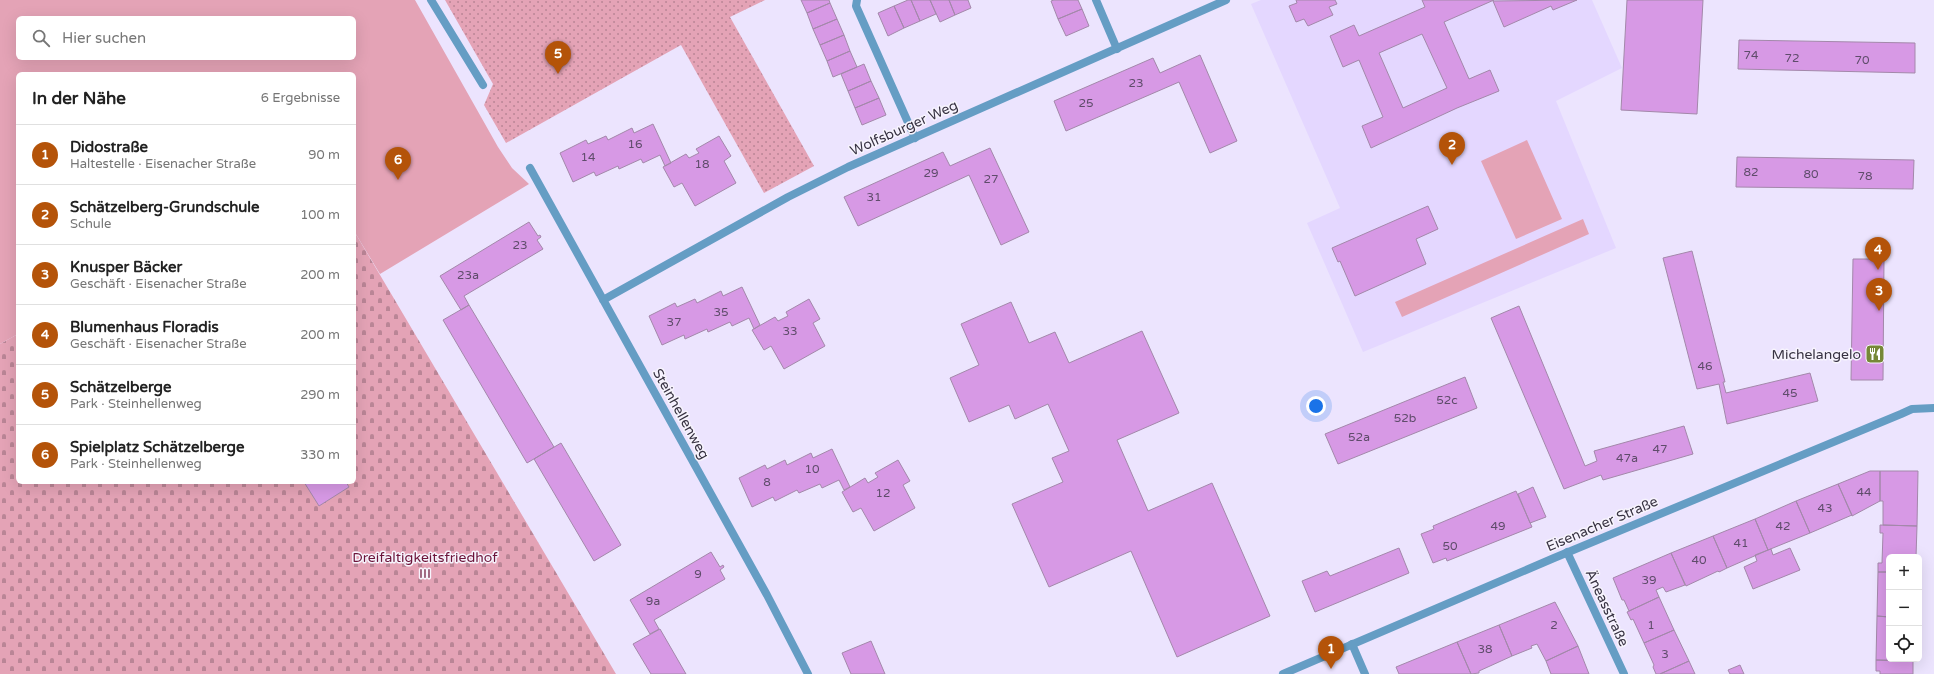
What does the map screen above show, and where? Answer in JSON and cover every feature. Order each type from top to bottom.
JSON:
[{"type":"street","points":[[432,0],[483,85]]},
{"type":"street","points":[[857,0],[856,6],[915,138]]},
{"type":"street","points":[[1096,0],[1117,48]]},
{"type":"street","name":"Wolfsburger Weg","points":[[603,300],[788,197],[848,167],[1226,0]]},
{"type":"street","name":"Steinhellenweg","points":[[530,168],[767,595],[808,674]]},
{"type":"street","name":"Eisenacher Straße","points":[[1283,674],[1567,552],[1912,409],[1934,408]]},
{"type":"street","name":"Äneasstraße","points":[[1567,552],[1624,674]]},
{"type":"street","points":[[1352,644],[1365,674]]},
{"type":"shaded area","points":[[1261,0],[1592,0],[1622,68],[1556,101],[1616,248],[1363,352],[1307,223],[1340,208],[1251,4]]},
{"type":"green space","points":[[0,0],[415,0],[498,147],[512,168],[529,184],[380,274],[356,234],[356,72],[16,72],[16,335],[0,344]]},
{"type":"green space","points":[[445,0],[765,0],[730,17],[814,166],[764,193],[681,45],[506,143],[484,105],[493,84]]},
{"type":"green space","points":[[1527,140],[1562,219],[1516,239],[1481,161]]},
{"type":"green space","points":[[1583,219],[1589,234],[1402,317],[1395,302]]},
{"type":"green space","name":"Dreifaltigkeitsfriedhof III","points":[[356,234],[616,674],[0,674],[0,344],[16,335],[16,484],[356,484]]},
{"type":"building","points":[[801,0],[829,0],[830,3],[807,13]]},
{"type":"building","points":[[911,0],[920,21],[904,28],[894,6]]},
{"type":"building","points":[[911,0],[930,0],[936,14],[920,21]]},
{"type":"building","points":[[930,0],[949,0],[955,15],[940,22]]},
{"type":"building","points":[[949,0],[968,0],[971,8],[955,15]]},
{"type":"building","points":[[1078,0],[1082,9],[1058,19],[1051,1]]},
{"type":"building","points":[[1296,0],[1335,0],[1337,4],[1329,7],[1333,15],[1308,26],[1304,19],[1296,22],[1289,6],[1297,3]]},
{"type":"building","points":[[1422,0],[1494,0],[1444,22],[1469,79],[1490,70],[1499,91],[1457,108],[1371,148],[1362,126],[1383,117],[1359,60],[1343,67],[1330,36],[1354,25],[1359,36],[1425,7]],"holes":[[[1422,34],[1447,88],[1403,108],[1379,53]]]},
{"type":"building","points":[[1577,0],[1553,10],[1551,6],[1504,27],[1493,1]]},
{"type":"building","points":[[1627,0],[1703,0],[1697,114],[1621,110]]},
{"type":"building","points":[[830,3],[837,19],[813,29],[807,13]]},
{"type":"building","points":[[894,6],[904,28],[888,36],[878,13]]},
{"type":"building","points":[[1082,9],[1089,26],[1066,36],[1058,19]]},
{"type":"building","points":[[837,19],[844,35],[820,45],[813,29]]},
{"type":"building","points":[[844,35],[850,51],[827,61],[820,45]]},
{"type":"building","points":[[1739,40],[1915,43],[1915,73],[1738,69]]},
{"type":"building","points":[[850,51],[857,67],[833,77],[827,61]]},
{"type":"building","points":[[1200,55],[1237,141],[1210,153],[1179,82],[1066,131],[1054,101],[1153,58],[1160,73]]},
{"type":"building","points":[[864,64],[871,81],[848,91],[841,74]]},
{"type":"building","points":[[871,81],[879,98],[855,108],[848,91]]},
{"type":"building","points":[[879,98],[886,115],[862,125],[855,108]]},
{"type":"building","points":[[653,124],[671,163],[665,166],[660,155],[643,163],[641,159],[619,169],[618,166],[596,176],[594,172],[573,182],[560,153],[586,140],[588,144],[606,136],[608,140],[632,128],[634,133]]},
{"type":"building","points":[[719,136],[731,156],[724,161],[736,183],[695,206],[682,183],[674,187],[663,167],[686,154],[689,158],[699,153],[696,149]]},
{"type":"building","points":[[990,148],[1029,232],[1001,245],[969,175],[858,226],[844,197],[943,152],[950,166]]},
{"type":"building","points":[[1737,157],[1914,160],[1913,189],[1736,187]]},
{"type":"building","points":[[1428,206],[1438,229],[1416,239],[1426,264],[1355,296],[1340,261],[1338,262],[1332,248]]},
{"type":"building","points":[[529,222],[538,236],[540,235],[541,237],[537,240],[543,249],[464,296],[469,305],[461,310],[440,276]]},
{"type":"building","points":[[1692,251],[1725,382],[1723,382],[1726,393],[1810,373],[1818,401],[1727,424],[1719,384],[1697,389],[1663,258]]},
{"type":"building","points":[[1853,259],[1884,259],[1883,380],[1851,380]]},
{"type":"building","points":[[742,287],[760,325],[754,329],[749,318],[732,326],[730,322],[708,332],[707,329],[685,339],[684,335],[662,345],[649,316],[675,303],[677,307],[695,299],[697,303],[721,291],[723,296]]},
{"type":"building","points":[[809,299],[820,319],[813,323],[825,346],[784,369],[771,346],[764,350],[752,330],[775,317],[778,321],[788,316],[786,312]]},
{"type":"building","points":[[1011,302],[1029,343],[1055,332],[1069,363],[1142,331],[1179,413],[1117,440],[1148,511],[1212,483],[1270,616],[1177,657],[1131,551],[1049,587],[1012,504],[1063,482],[1052,458],[1069,451],[1048,404],[1015,419],[1009,405],[969,422],[950,378],[979,365],[961,324]]},
{"type":"building","points":[[469,305],[554,447],[527,463],[443,320]]},
{"type":"building","points":[[1519,306],[1585,466],[1597,461],[1594,451],[1684,426],[1693,454],[1603,480],[1601,475],[1564,489],[1491,318]]},
{"type":"building","points":[[1465,377],[1477,408],[1338,464],[1325,434]]},
{"type":"building","points":[[561,443],[621,545],[594,561],[534,459]]},
{"type":"building","points":[[832,449],[850,487],[844,490],[839,480],[822,488],[820,484],[799,493],[797,490],[775,501],[773,497],[752,507],[739,478],[765,465],[767,469],[785,460],[787,465],[811,453],[813,458]]},
{"type":"building","points":[[898,460],[910,481],[903,485],[915,508],[874,531],[861,508],[853,512],[842,492],[865,478],[868,483],[878,477],[875,473]]},
{"type":"building","points":[[1870,471],[1880,471],[1880,501],[1852,516],[1838,484]]},
{"type":"building","points":[[1880,471],[1918,471],[1917,526],[1883,525],[1883,501],[1880,501]]},
{"type":"building","points":[[305,484],[347,484],[349,487],[319,506]]},
{"type":"building","points":[[1838,484],[1852,515],[1810,533],[1796,501]]},
{"type":"building","points":[[1533,487],[1546,517],[1530,523],[1518,494]]},
{"type":"building","points":[[1516,491],[1532,527],[1447,561],[1446,558],[1433,563],[1421,534],[1434,529],[1433,526]]},
{"type":"building","points":[[1796,501],[1810,533],[1768,550],[1755,519]]},
{"type":"building","points":[[1755,519],[1768,550],[1727,568],[1713,536]]},
{"type":"building","points":[[1880,525],[1917,526],[1916,554],[1886,554],[1886,572],[1878,572],[1878,563],[1882,563],[1883,533],[1880,533]]},
{"type":"building","points":[[1713,536],[1727,568],[1686,586],[1671,553]]},
{"type":"building","points":[[1399,548],[1409,573],[1315,612],[1302,581],[1327,571],[1330,576]]},
{"type":"building","points":[[1790,548],[1800,570],[1753,589],[1744,567],[1757,561],[1755,555],[1771,549],[1773,555]]},
{"type":"building","points":[[711,552],[720,567],[723,565],[724,567],[720,570],[725,579],[654,620],[659,629],[650,634],[630,600]]},
{"type":"building","points":[[1671,553],[1685,585],[1666,592],[1663,587],[1656,590],[1659,597],[1629,611],[1624,600],[1622,600],[1613,578]]},
{"type":"building","points":[[1878,572],[1886,572],[1886,617],[1877,616]]},
{"type":"building","points":[[1659,597],[1674,630],[1644,643],[1633,619],[1631,620],[1627,612]]},
{"type":"building","points":[[1555,602],[1578,646],[1546,661],[1537,644],[1531,646],[1532,648],[1512,656],[1499,625]]},
{"type":"building","points":[[1877,616],[1886,617],[1886,660],[1876,660]]},
{"type":"building","points":[[1499,625],[1512,656],[1479,671],[1479,673],[1471,674],[1457,642]]},
{"type":"building","points":[[660,629],[686,674],[651,674],[633,644]]},
{"type":"building","points":[[1674,630],[1689,661],[1660,674],[1656,674],[1653,667],[1654,665],[1644,643]]},
{"type":"building","points":[[871,641],[885,674],[851,674],[842,653]]},
{"type":"building","points":[[1457,642],[1471,674],[1399,674],[1396,667]]},
{"type":"building","points":[[1578,646],[1589,674],[1551,674],[1546,661]]},
{"type":"building","points":[[1876,660],[1886,660],[1886,662],[1913,662],[1913,674],[1880,674],[1880,671],[1876,671]]},
{"type":"building","points":[[1689,661],[1695,674],[1660,674]]},
{"type":"building","points":[[1740,665],[1744,674],[1730,674],[1728,670]]},
{"type":"place","name":"Schätzelberge","points":[[558,74]]},
{"type":"place","name":"Schätzelberg-Grundschule","points":[[1452,165]]},
{"type":"place","name":"Spielplatz Schätzelberge","points":[[398,180]]},
{"type":"place","name":"Blumenhaus Floradis","points":[[1878,270]]},
{"type":"place","name":"Knusper Bäcker","points":[[1879,311]]},
{"type":"place","name":"Michelangelo","points":[[1875,354]]},
{"type":"place","name":"Didostraße","points":[[1331,669]]}]
